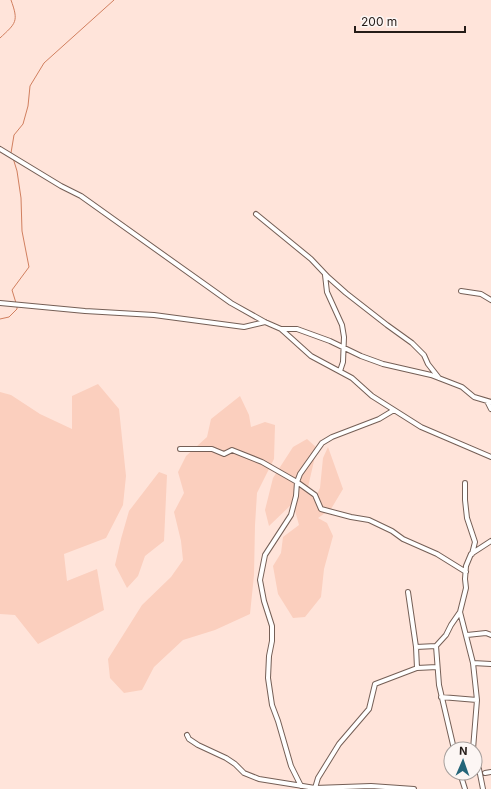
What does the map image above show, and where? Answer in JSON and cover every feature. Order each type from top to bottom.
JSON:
[{"type":"street","points":[[0,149],[57,184],[81,196],[215,293],[265,322],[281,329],[311,356],[352,378],[372,396],[421,427],[491,457]]},
{"type":"street","points":[[256,214],[311,259],[325,274],[387,325],[412,343],[424,355],[428,364],[439,378]]},
{"type":"street","points":[[325,274],[327,292],[342,325],[344,348],[343,362],[340,371]]},
{"type":"street","points":[[461,291],[480,294],[491,300]]},
{"type":"street","points":[[0,302],[85,311],[159,316],[244,327],[265,322]]},
{"type":"street","points":[[281,329],[297,329],[384,364],[439,378],[462,387],[474,397],[489,402],[491,409]]},
{"type":"street","points":[[301,786],[291,766],[272,705],[268,678],[272,626],[260,580],[265,555],[291,515],[296,496],[297,482],[300,474],[322,443],[332,437],[379,419],[394,410]]},
{"type":"street","points":[[180,449],[212,449],[224,454],[232,450],[262,462],[297,482],[315,496],[321,509],[369,520],[392,531],[403,539],[436,554],[466,572]]},
{"type":"street","points":[[416,647],[436,646],[446,635],[460,612],[466,588],[466,566],[475,542],[467,518],[465,483]]},
{"type":"street","points":[[471,554],[491,541]]},
{"type":"street","points":[[408,592],[416,647],[417,668]]},
{"type":"street","points":[[460,612],[473,663],[477,700],[474,741]]},
{"type":"street","points":[[467,635],[486,633],[491,635]]},
{"type":"street","points":[[436,646],[441,697],[452,741]]},
{"type":"street","points":[[473,663],[491,664]]},
{"type":"street","points":[[315,788],[318,778],[339,744],[369,709],[375,684],[417,668],[437,667]]},
{"type":"street","points":[[441,697],[477,700]]},
{"type":"street","points":[[188,735],[189,739],[198,746],[226,758],[244,773],[259,779],[315,788],[371,786],[414,789]]},
{"type":"street","points":[[485,773],[491,772]]},
{"type":"shaded area","points":[[98,384],[119,409],[126,476],[123,505],[106,538],[64,554],[67,581],[97,569],[104,610],[38,644],[15,615],[0,614],[0,392],[11,395],[40,414],[72,429],[72,396]]},
{"type":"shaded area","points":[[240,396],[249,415],[251,427],[265,422],[275,425],[274,459],[257,493],[254,575],[250,614],[215,630],[183,640],[154,667],[142,690],[124,693],[110,678],[108,659],[142,605],[171,577],[183,560],[181,541],[174,512],[184,493],[178,472],[186,456],[207,437],[211,419]]},
{"type":"shaded area","points":[[307,439],[317,448],[308,487],[315,498],[320,488],[323,458],[328,447],[343,489],[331,509],[318,518],[327,523],[333,536],[324,569],[321,597],[305,617],[293,618],[278,594],[273,566],[281,553],[283,537],[299,525],[293,503],[269,526],[265,510],[273,478],[293,447]]},
{"type":"shaded area","points":[[159,472],[167,475],[164,541],[145,556],[138,576],[127,588],[115,565],[121,539],[129,511]]},
{"type":"waterway","points":[[0,38],[10,29],[14,22],[15,13],[11,0]]},
{"type":"waterway","points":[[11,153],[14,135],[23,124],[28,106],[30,86],[44,63],[114,0]]},
{"type":"waterway","points":[[13,158],[17,171],[21,198],[22,231],[29,267],[12,290],[16,303]]},
{"type":"waterway","points":[[0,319],[9,317],[17,309],[17,306]]}]
